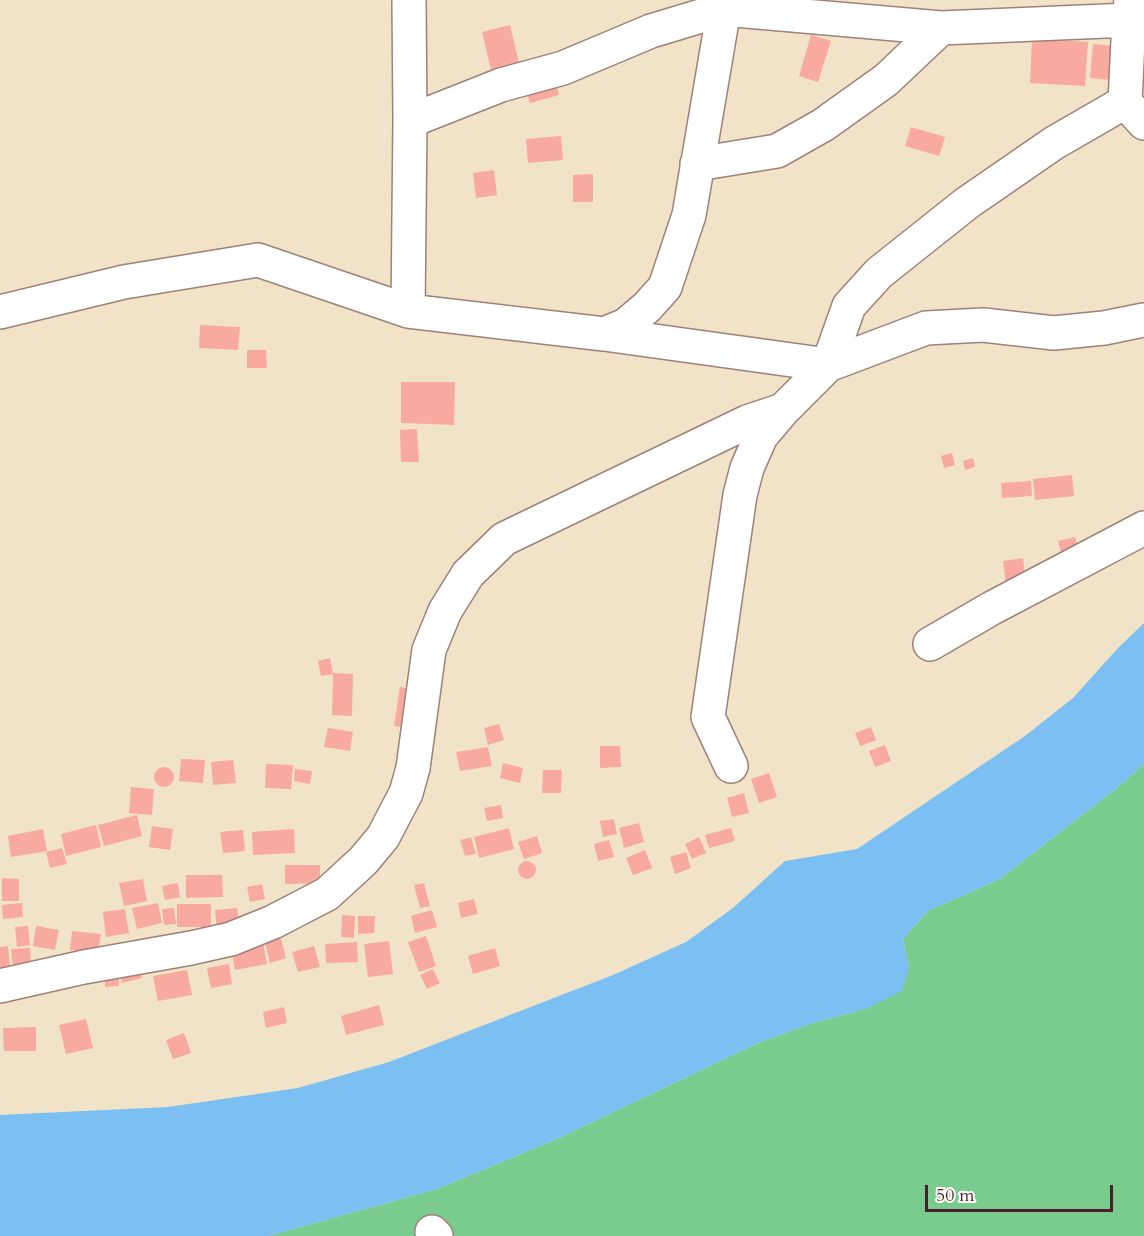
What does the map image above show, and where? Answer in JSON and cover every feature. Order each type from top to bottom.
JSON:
[{"type":"street","points":[[408,311],[409,0]]},
{"type":"street","points":[[410,120],[501,86],[563,68],[651,32],[729,4],[941,28],[1135,10],[1135,113],[1054,144],[967,203],[879,273],[849,306],[828,364],[761,436],[747,468],[740,495],[708,717],[731,766]]},
{"type":"street","points":[[604,334],[626,325],[665,287],[690,215],[729,4]]},
{"type":"street","points":[[698,164],[777,151],[823,125],[886,80],[941,28]]},
{"type":"street","points":[[0,312],[124,282],[258,260],[408,311],[828,364],[926,328],[983,325],[1054,333],[1104,328],[1144,320]]},
{"type":"street","points":[[0,986],[94,964],[231,939],[273,922],[327,894],[363,861],[383,837],[406,793],[413,768],[429,650],[445,611],[468,574],[504,538],[747,422],[783,410]]},
{"type":"street","points":[[930,644],[992,608],[1144,528]]},
{"type":"green space","points":[[1144,764],[1144,1236],[268,1236],[437,1189],[557,1139],[758,1043],[813,1023],[868,1008],[909,968],[903,939],[928,911],[1000,879],[1117,788]]},
{"type":"water","points":[[1144,623],[1144,764],[1117,788],[1000,879],[928,911],[903,939],[909,968],[902,991],[868,1008],[813,1023],[758,1043],[557,1139],[437,1189],[268,1236],[0,1236],[0,1115],[168,1107],[298,1088],[389,1062],[613,975],[686,942],[733,908],[785,861],[857,849],[1025,736],[1073,698]]},
{"type":"building","points":[[510,25],[519,63],[491,70],[482,32]]},
{"type":"building","points":[[811,35],[831,41],[818,82],[799,76]]},
{"type":"building","points":[[1032,39],[1088,42],[1085,86],[1030,83]]},
{"type":"building","points":[[1093,44],[1115,46],[1112,80],[1090,78]]},
{"type":"building","points":[[555,80],[559,95],[530,103],[525,87]]},
{"type":"building","points":[[911,127],[945,137],[939,156],[905,146]]},
{"type":"building","points":[[561,136],[563,160],[528,163],[526,139]]},
{"type":"building","points":[[494,170],[497,195],[476,198],[473,173]]},
{"type":"building","points":[[593,174],[593,202],[573,202],[573,175]]},
{"type":"building","points":[[200,325],[240,327],[238,350],[199,348]]},
{"type":"building","points":[[247,350],[266,350],[267,368],[247,368]]},
{"type":"building","points":[[401,382],[455,382],[454,425],[401,423]]},
{"type":"building","points":[[417,429],[419,462],[401,462],[400,430]]},
{"type":"building","points":[[952,453],[955,465],[944,468],[941,456]]},
{"type":"building","points":[[973,458],[975,467],[965,470],[963,461]]},
{"type":"building","points":[[1072,475],[1074,496],[1035,500],[1033,479]]},
{"type":"building","points":[[1031,481],[1032,496],[1002,498],[1001,483]]},
{"type":"building","points":[[1075,537],[1081,556],[1063,561],[1058,541]]},
{"type":"building","points":[[1023,558],[1026,583],[1006,586],[1003,561]]},
{"type":"building","points":[[330,658],[333,674],[321,676],[318,661]]},
{"type":"building","points":[[333,673],[353,674],[352,716],[332,715]]},
{"type":"building","points":[[400,687],[421,691],[415,729],[394,726]]},
{"type":"building","points":[[499,724],[504,740],[488,745],[484,728]]},
{"type":"building","points":[[871,727],[876,740],[860,746],[855,733]]},
{"type":"building","points":[[328,728],[353,732],[350,751],[324,747]]},
{"type":"building","points":[[885,745],[891,761],[875,767],[869,751]]},
{"type":"building","points":[[600,746],[620,746],[621,767],[600,768]]},
{"type":"building","points":[[488,747],[492,766],[460,771],[456,752]]},
{"type":"building","points":[[181,759],[205,760],[203,783],[179,781]]},
{"type":"building","points":[[233,760],[236,783],[213,785],[211,762]]},
{"type":"building","points":[[503,763],[523,768],[520,783],[500,778]]},
{"type":"building","points":[[266,764],[293,765],[291,789],[265,788]]},
{"type":"building","points":[[164,767],[171,770],[174,777],[171,784],[164,787],[157,784],[154,777],[157,770]]},
{"type":"building","points":[[295,769],[312,771],[310,784],[294,781]]},
{"type":"building","points":[[543,770],[562,770],[561,793],[542,793]]},
{"type":"building","points":[[769,773],[777,797],[759,803],[751,779]]},
{"type":"building","points":[[131,787],[154,789],[152,815],[129,813]]},
{"type":"building","points":[[744,793],[749,813],[732,817],[727,798]]},
{"type":"building","points":[[501,805],[503,818],[487,821],[484,808]]},
{"type":"building","points":[[137,815],[142,836],[104,846],[98,825]]},
{"type":"building","points":[[614,819],[617,834],[603,837],[600,821]]},
{"type":"building","points":[[639,823],[644,842],[624,848],[619,828]]},
{"type":"building","points":[[96,825],[101,847],[66,856],[61,834]]},
{"type":"building","points":[[152,826],[173,829],[170,850],[149,847]]},
{"type":"building","points":[[509,828],[514,849],[479,858],[474,837]]},
{"type":"building","points":[[731,828],[735,841],[709,848],[705,835]]},
{"type":"building","points":[[43,829],[47,851],[11,857],[8,836]]},
{"type":"building","points":[[294,829],[295,853],[253,855],[252,832]]},
{"type":"building","points":[[243,830],[245,851],[223,853],[220,832]]},
{"type":"building","points":[[537,836],[542,853],[524,859],[518,842]]},
{"type":"building","points":[[471,837],[476,854],[465,856],[460,840]]},
{"type":"building","points":[[699,837],[706,853],[692,859],[685,844]]},
{"type":"building","points":[[609,840],[614,857],[598,861],[594,844]]},
{"type":"building","points":[[62,848],[67,864],[50,868],[46,852]]},
{"type":"building","points":[[645,850],[652,868],[633,875],[626,858]]},
{"type":"building","points":[[686,852],[691,868],[675,874],[670,857]]},
{"type":"building","points":[[527,861],[533,864],[536,870],[533,876],[527,879],[521,876],[518,870],[521,864]]},
{"type":"building","points":[[285,865],[320,865],[320,883],[285,884]]},
{"type":"building","points":[[186,875],[222,875],[223,897],[186,898]]},
{"type":"building","points":[[2,878],[19,879],[19,901],[2,901]]},
{"type":"building","points":[[143,879],[147,901],[124,906],[119,883]]},
{"type":"building","points":[[178,883],[180,897],[165,900],[162,886]]},
{"type":"building","points":[[424,883],[430,906],[420,908],[414,885]]},
{"type":"building","points":[[262,884],[265,899],[250,902],[247,887]]},
{"type":"building","points":[[474,899],[478,914],[461,918],[458,903]]},
{"type":"building","points":[[22,903],[23,917],[3,919],[2,905]]},
{"type":"building","points":[[158,903],[162,923],[137,929],[132,908]]},
{"type":"building","points":[[177,904],[211,904],[211,927],[177,927]]},
{"type":"building","points":[[174,908],[176,924],[164,925],[162,909]]},
{"type":"building","points":[[237,908],[240,929],[217,931],[215,910]]},
{"type":"building","points":[[125,909],[129,933],[106,937],[103,912]]},
{"type":"building","points":[[432,910],[437,927],[415,933],[411,916]]},
{"type":"building","points":[[342,915],[355,916],[354,938],[341,937]]},
{"type":"building","points":[[358,916],[375,916],[374,933],[358,934]]},
{"type":"building","points":[[28,926],[30,945],[17,947],[15,927]]},
{"type":"building","points":[[36,926],[59,930],[55,950],[33,946]]},
{"type":"building","points":[[72,931],[101,934],[98,953],[70,950]]},
{"type":"building","points":[[279,931],[286,958],[270,963],[263,935]]},
{"type":"building","points":[[426,936],[436,966],[419,972],[408,942]]},
{"type":"building","points":[[389,941],[393,974],[368,977],[364,944]]},
{"type":"building","points":[[357,942],[358,962],[326,963],[325,944]]},
{"type":"building","points":[[263,943],[267,964],[235,970],[231,949]]},
{"type":"building","points":[[8,946],[10,967],[0,968],[0,947]]},
{"type":"building","points":[[314,946],[320,967],[298,972],[292,952]]},
{"type":"building","points":[[30,948],[31,965],[13,966],[11,949]]},
{"type":"building","points":[[495,948],[500,966],[473,974],[468,956]]},
{"type":"building","points":[[138,958],[142,978],[122,983],[118,962]]},
{"type":"building","points":[[229,964],[232,984],[211,988],[207,968]]},
{"type":"building","points":[[105,969],[118,969],[119,986],[105,987]]},
{"type":"building","points":[[433,969],[440,983],[427,989],[420,975]]},
{"type":"building","points":[[187,970],[192,995],[158,1001],[153,976]]},
{"type":"building","points":[[379,1005],[384,1025],[346,1035],[341,1016]]},
{"type":"building","points":[[284,1007],[287,1023],[266,1028],[263,1012]]},
{"type":"building","points":[[86,1019],[93,1048],[66,1054],[59,1025]]},
{"type":"building","points":[[36,1027],[36,1051],[4,1051],[3,1028]]},
{"type":"building","points":[[184,1033],[191,1053],[173,1059],[166,1040]]}]
